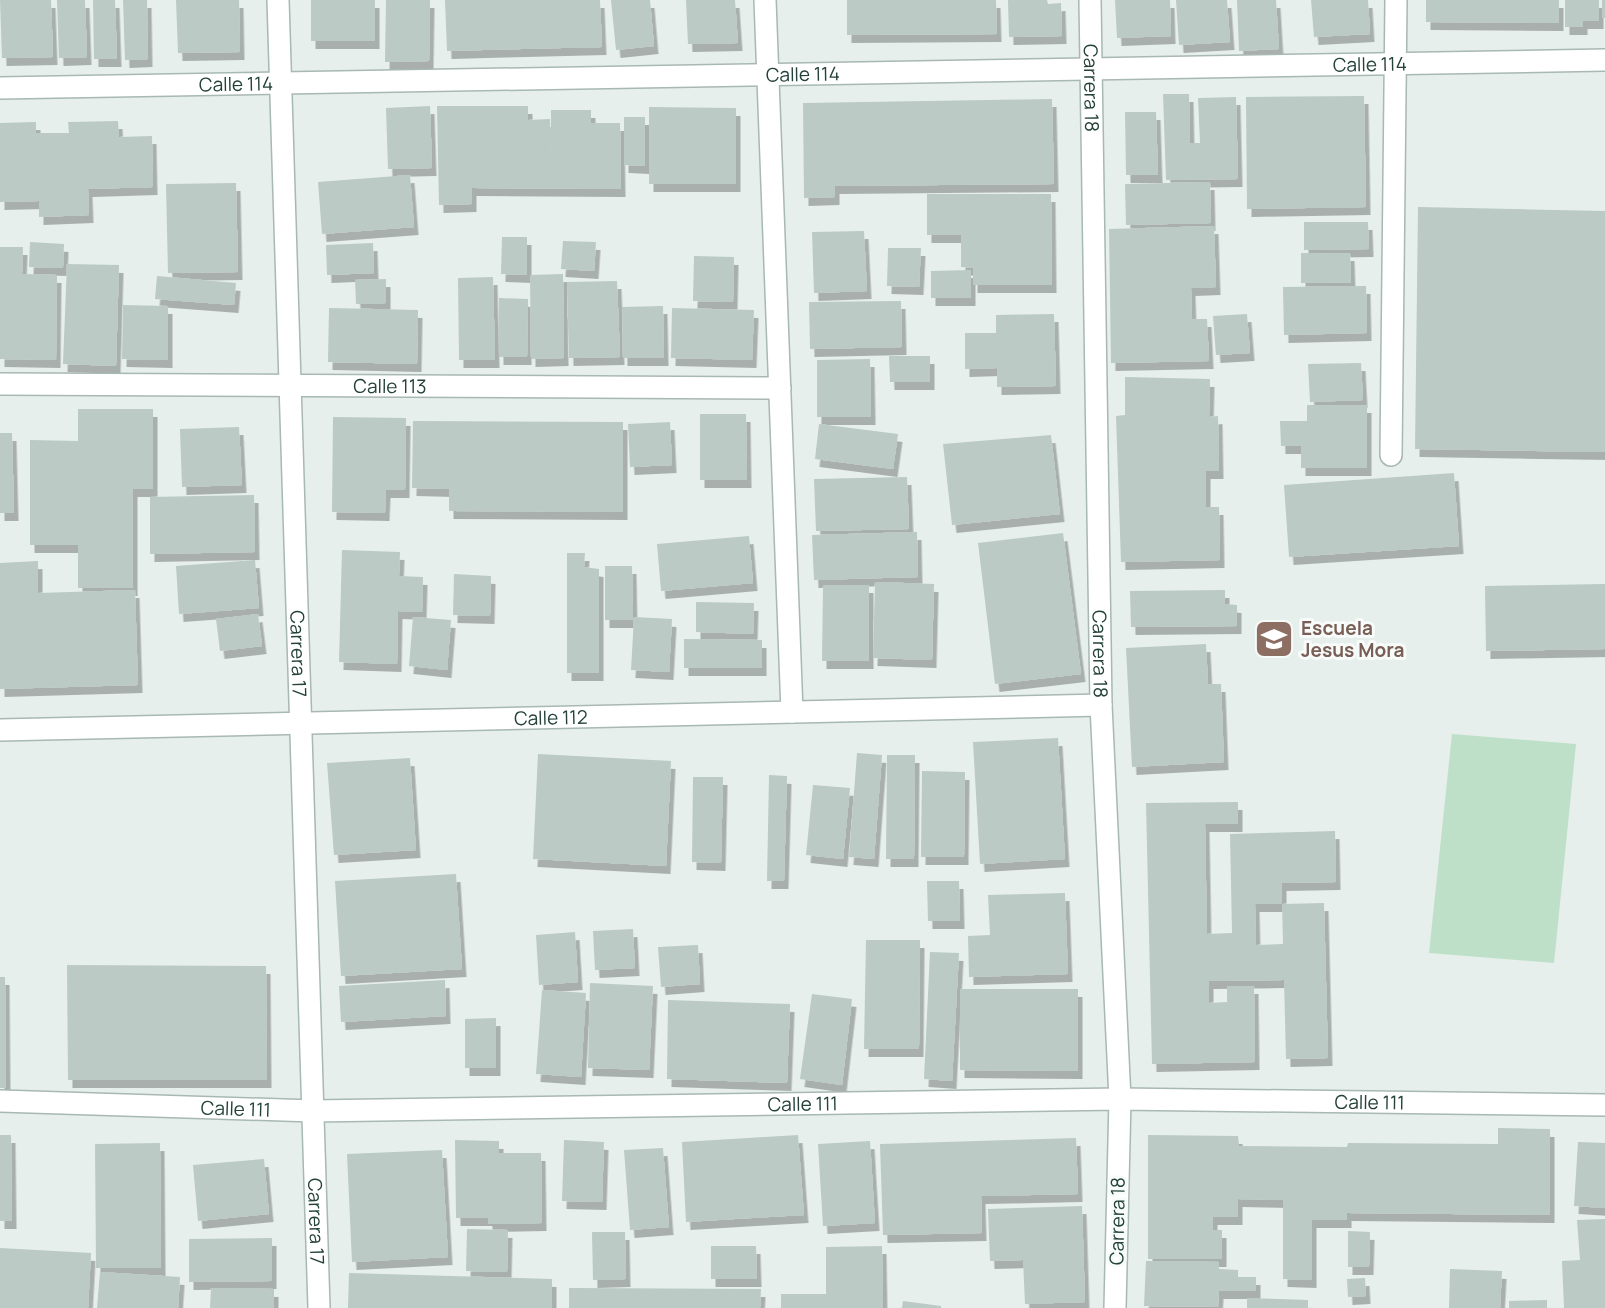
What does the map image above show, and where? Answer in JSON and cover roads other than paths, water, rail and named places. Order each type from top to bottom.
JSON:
[{"type":"street","name":"Carrera 17","points":[[278,0],[319,1308]]},
{"type":"street","points":[[765,0],[793,712]]},
{"type":"street","name":"Carrera 18","points":[[1090,0],[1101,705],[1120,1100],[1115,1308]]},
{"type":"street","points":[[1391,455],[1396,0]]},
{"type":"street","name":"Calle 114","points":[[0,88],[1605,60]]},
{"type":"street","name":"Calle 113","points":[[0,384],[780,388]]},
{"type":"street","name":"Calle 112","points":[[0,730],[1101,705]]},
{"type":"street","name":"Calle 111","points":[[0,1101],[313,1111],[1120,1100],[1605,1105]]},
{"type":"place","name":"Escuela Jesus Mora","points":[[1274,639]]}]
